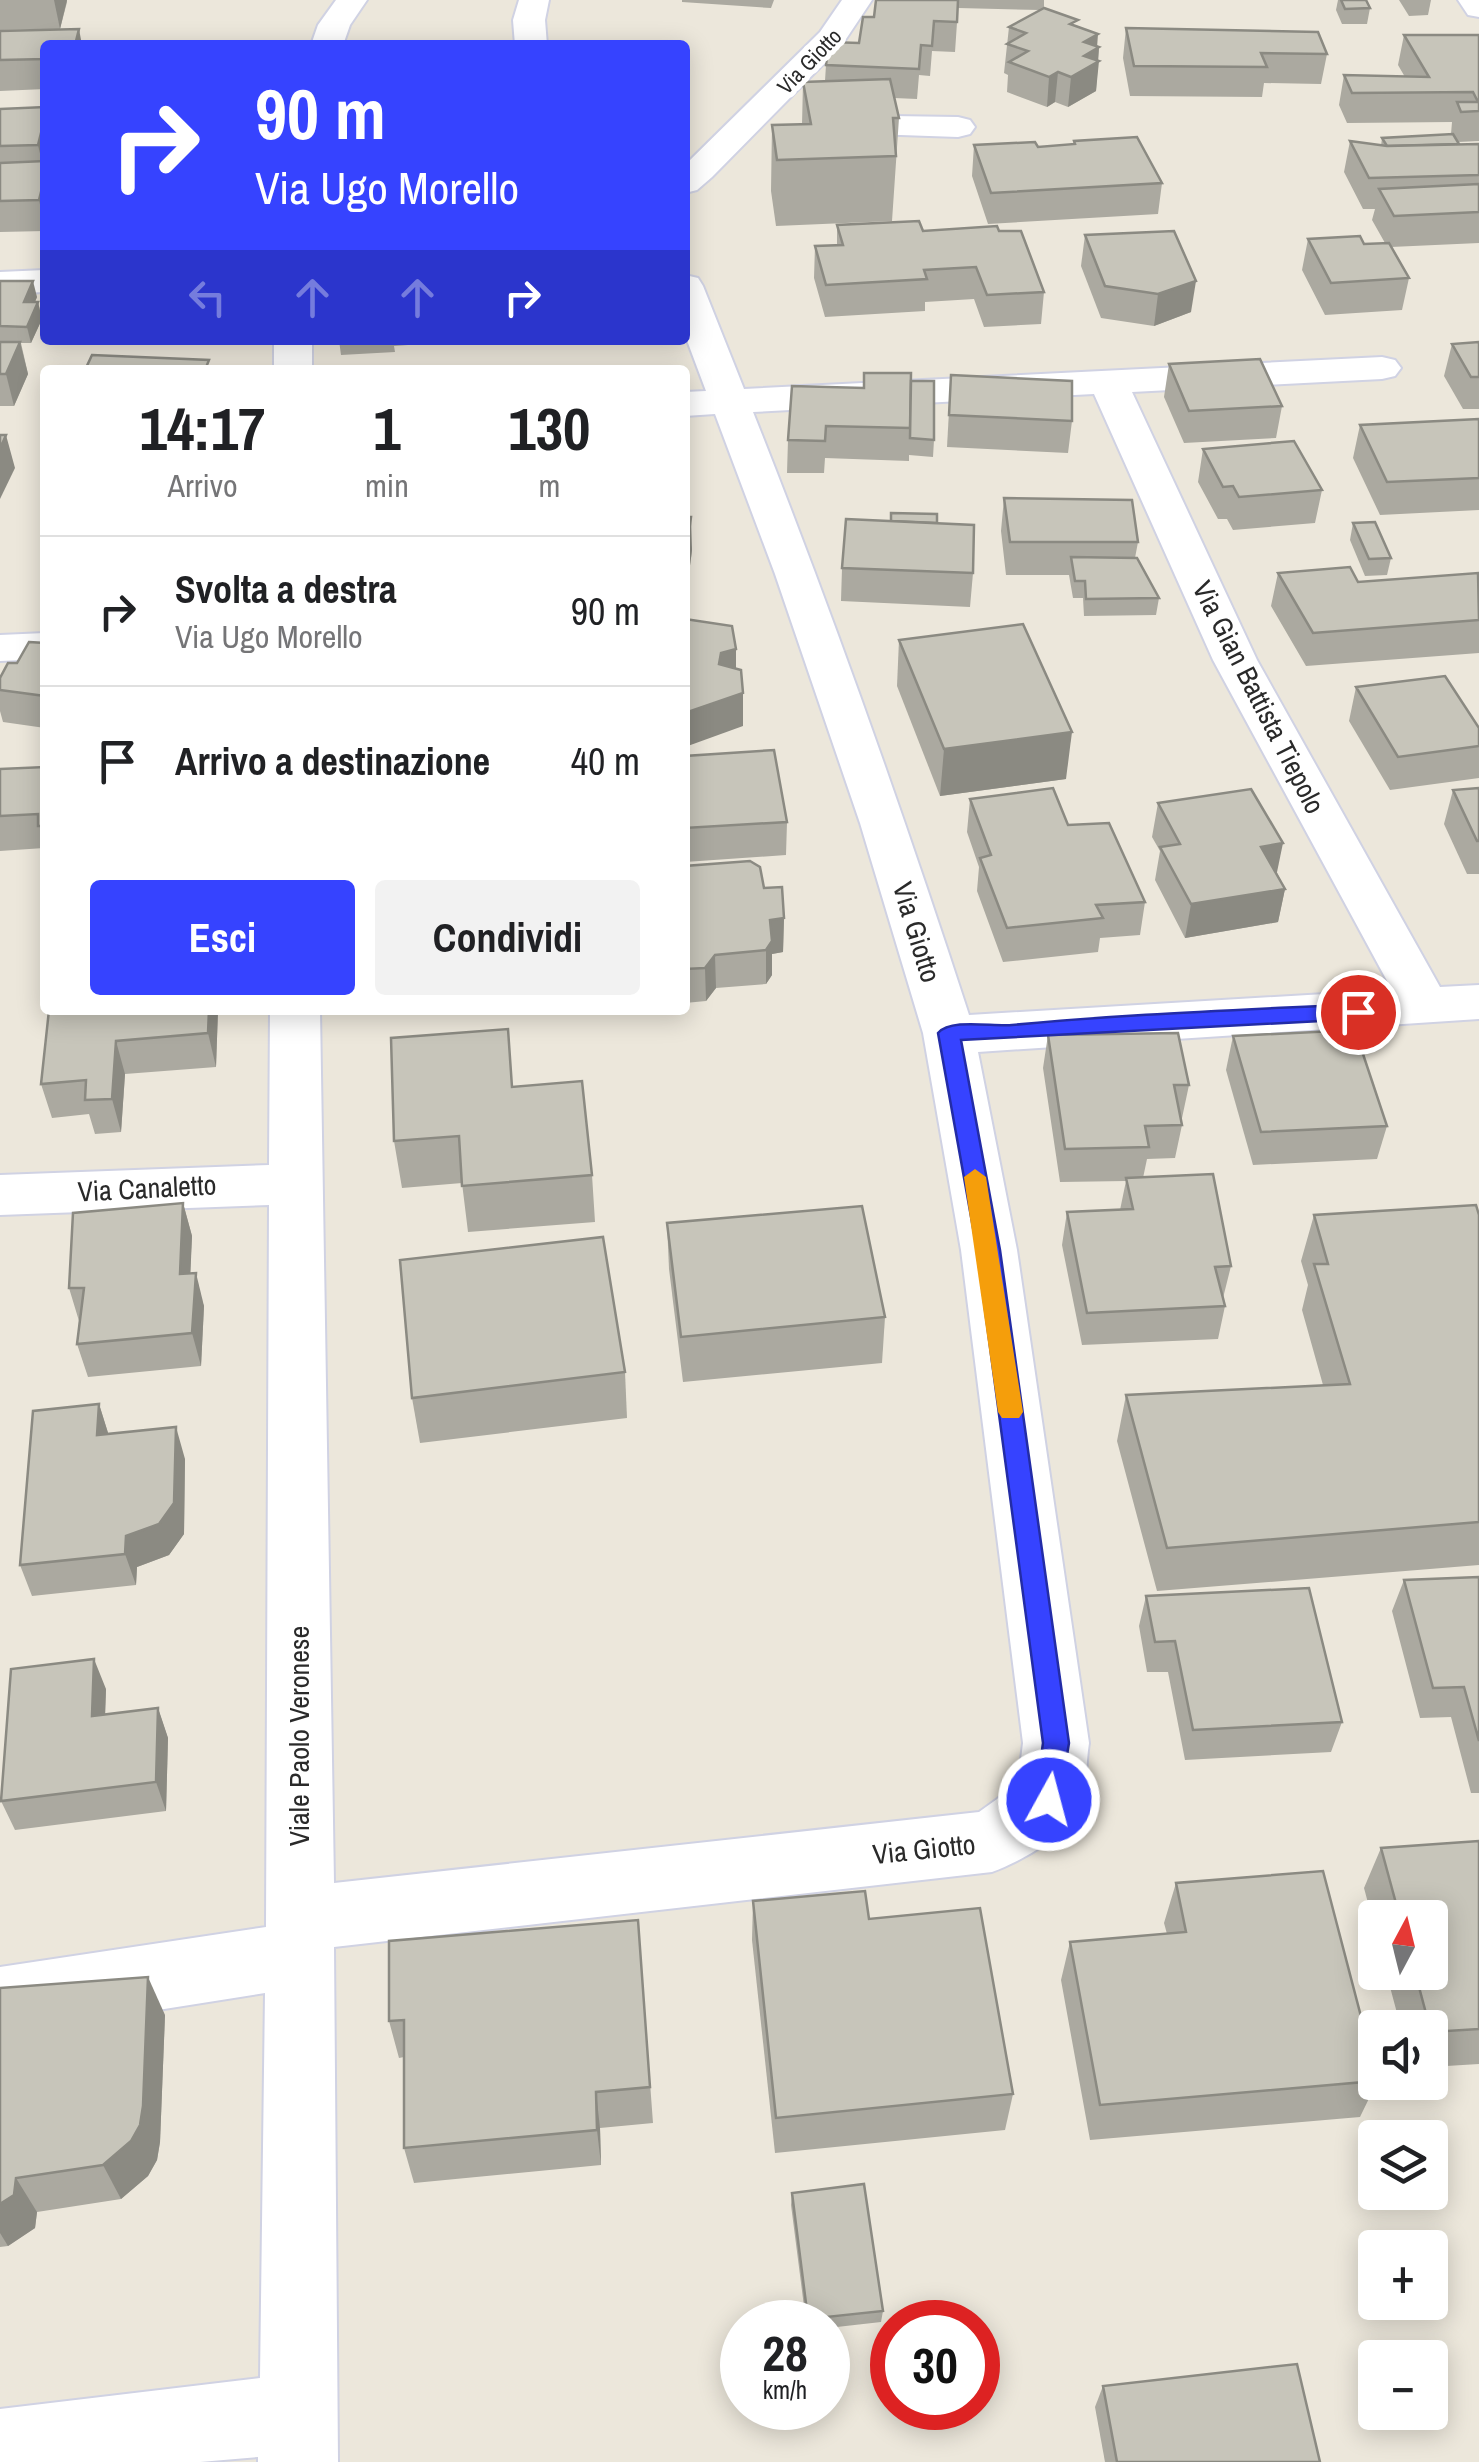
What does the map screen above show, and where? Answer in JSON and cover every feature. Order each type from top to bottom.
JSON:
[{"type":"street","points":[[329,40],[352,0]]},
{"type":"street","points":[[529,40],[534,0]]},
{"type":"street","name":"Via Giotto","points":[[690,178],[755,118],[841,28],[857,0]]},
{"type":"street","points":[[1473,0],[1479,8]]},
{"type":"street","name":"Via Giotto","points":[[755,118],[793,124],[958,127]]},
{"type":"street","points":[[0,283],[40,281]]},
{"type":"street","name":"Via Giotto","points":[[0,2001],[300,1937],[992,1841],[1049,1800],[1056,1743],[988,1250],[949,1033],[883,823],[809,610],[706,403],[690,314]]},
{"type":"street","points":[[706,403],[1382,368]]},
{"type":"street","name":"Via Gian Battista Tiepolo","points":[[1106,380],[1235,660],[1426,1007]]},
{"type":"street","points":[[0,648],[40,646]]},
{"type":"street","points":[[949,1033],[996,1034],[1479,1002]]},
{"type":"street","name":"Viale Paolo Veronese","points":[[295,1015],[300,1937],[297,2438]]},
{"type":"street","name":"Via Canaletto","points":[[0,1195],[295,1184]]},
{"type":"street","points":[[0,2448],[154,2427],[297,2438]]},
{"type":"building","points":[[876,0],[958,0],[957,22],[934,21],[932,46],[921,45],[919,69],[826,65],[829,42],[859,43],[863,17],[874,17]]},
{"type":"building","points":[[1341,0],[1366,0],[1370,8],[1345,9]]},
{"type":"building","points":[[1044,8],[1078,20],[1070,24],[1098,34],[1084,42],[1099,47],[1084,56],[1099,61],[1071,77],[1058,72],[1049,77],[1009,62],[1028,51],[1007,44],[1026,33],[1009,27]]},
{"type":"building","points":[[1126,28],[1318,32],[1327,54],[1261,53],[1267,67],[1134,66]]},
{"type":"building","points":[[79,29],[76,40],[40,40],[40,59],[0,60],[0,31]]},
{"type":"building","points":[[1404,35],[1479,35],[1479,111],[1461,112],[1457,102],[1478,102],[1473,92],[1352,93],[1344,75],[1429,77]]},
{"type":"building","points":[[890,79],[899,118],[893,118],[896,156],[777,160],[772,125],[811,124],[803,82]]},
{"type":"building","points":[[40,107],[38,145],[0,146],[0,109]]},
{"type":"building","points":[[1453,134],[1459,144],[1387,146],[1382,138]]},
{"type":"building","points":[[1137,137],[1162,183],[991,193],[974,145],[1035,142],[1038,147]]},
{"type":"building","points":[[1350,141],[1387,146],[1479,144],[1479,175],[1369,178]]},
{"type":"building","points":[[40,161],[39,200],[0,201],[0,163]]},
{"type":"building","points":[[1479,184],[1479,212],[1394,216],[1379,189]]},
{"type":"building","points":[[919,221],[923,231],[997,226],[999,231],[1021,231],[1044,292],[987,295],[976,267],[924,270],[927,279],[826,285],[815,246],[843,245],[837,225]]},
{"type":"building","points":[[1174,231],[1196,281],[1158,294],[1105,286],[1085,235]]},
{"type":"building","points":[[1360,236],[1364,244],[1389,243],[1409,278],[1331,283],[1308,239]]},
{"type":"building","points":[[0,281],[33,281],[24,302],[38,302],[27,327],[0,326]]},
{"type":"building","points":[[0,342],[20,342],[6,374],[0,374]]},
{"type":"building","points":[[1479,342],[1479,377],[1471,377],[1452,344]]},
{"type":"building","points":[[92,355],[209,360],[207,365],[87,365]]},
{"type":"building","points":[[1260,359],[1282,406],[1189,411],[1169,364]]},
{"type":"building","points":[[864,373],[911,373],[910,428],[826,426],[825,441],[788,440],[792,386],[864,388]]},
{"type":"building","points":[[951,375],[1072,381],[1072,421],[949,415]]},
{"type":"building","points":[[911,381],[934,381],[934,440],[910,438]]},
{"type":"building","points":[[1479,419],[1479,478],[1387,482],[1360,425]]},
{"type":"building","points":[[1294,441],[1322,490],[1239,497],[1233,486],[1223,487],[1203,449]]},
{"type":"building","points":[[1004,498],[1132,500],[1138,542],[1010,542]]},
{"type":"building","points":[[891,513],[937,514],[937,523],[891,521]]},
{"type":"building","points":[[846,519],[974,525],[973,573],[842,568]]},
{"type":"building","points":[[1375,522],[1391,558],[1369,559],[1353,523]]},
{"type":"building","points":[[1071,557],[1137,558],[1159,598],[1086,599],[1085,581],[1075,581]]},
{"type":"building","points":[[1350,567],[1358,582],[1478,573],[1479,620],[1313,633],[1278,573]]},
{"type":"building","points":[[690,620],[732,626],[736,649],[721,653],[719,664],[741,670],[743,693],[690,711]]},
{"type":"building","points":[[1023,624],[1072,732],[944,749],[899,640]]},
{"type":"building","points":[[29,642],[40,643],[40,695],[0,690],[0,678],[8,663],[17,663]]},
{"type":"building","points":[[1445,676],[1479,728],[1479,746],[1398,757],[1356,687]]},
{"type":"building","points":[[774,750],[787,822],[690,828],[690,756]]},
{"type":"building","points":[[40,767],[40,826],[38,814],[0,816],[0,769]]},
{"type":"building","points":[[1053,788],[1068,825],[1109,823],[1145,902],[1096,905],[1103,918],[1007,928],[980,858],[991,855],[970,799]]},
{"type":"building","points":[[1479,788],[1479,841],[1477,841],[1453,790]]},
{"type":"building","points":[[1251,789],[1283,843],[1261,847],[1285,889],[1191,904],[1160,847],[1180,844],[1158,803]]},
{"type":"building","points":[[750,861],[760,867],[764,888],[782,887],[784,918],[770,920],[772,941],[766,950],[715,955],[705,968],[690,969],[690,866]]},
{"type":"building","points":[[48,1015],[209,1015],[208,1033],[116,1041],[112,1099],[85,1100],[86,1080],[41,1084]]},
{"type":"building","points":[[508,1029],[512,1087],[582,1081],[592,1175],[462,1186],[459,1136],[394,1141],[391,1038]]},
{"type":"building","points":[[1355,1030],[1387,1126],[1261,1132],[1233,1036]]},
{"type":"building","points":[[1178,1033],[1189,1085],[1174,1085],[1182,1125],[1145,1126],[1149,1147],[1065,1149],[1048,1035]]},
{"type":"building","points":[[1213,1174],[1231,1266],[1215,1267],[1225,1306],[1087,1313],[1067,1212],[1133,1209],[1126,1178]]},
{"type":"building","points":[[183,1203],[180,1274],[196,1273],[192,1333],[77,1344],[84,1288],[69,1288],[73,1213]]},
{"type":"building","points":[[1476,1205],[1479,1522],[1167,1548],[1126,1395],[1350,1384],[1314,1264],[1328,1264],[1314,1215]]},
{"type":"building","points":[[862,1206],[885,1317],[681,1337],[667,1223]]},
{"type":"building","points":[[603,1237],[625,1372],[412,1398],[400,1260]]},
{"type":"building","points":[[99,1404],[97,1435],[176,1427],[174,1503],[159,1524],[126,1536],[125,1554],[20,1565],[33,1411]]},
{"type":"building","points":[[1479,1577],[1479,1741],[1464,1687],[1433,1688],[1404,1580]]},
{"type":"building","points":[[1309,1588],[1342,1722],[1193,1730],[1175,1641],[1155,1642],[1146,1596]]},
{"type":"building","points":[[94,1659],[92,1716],[158,1708],[156,1782],[1,1801],[11,1669]]},
{"type":"building","points":[[1479,1841],[1479,2029],[1448,2031],[1448,2010],[1425,2010],[1420,1990],[1448,1990],[1448,1900],[1395,1900],[1381,1848]]},
{"type":"building","points":[[1323,1871],[1359,2010],[1358,2082],[1100,2105],[1070,1942],[1186,1932],[1176,1883]]},
{"type":"building","points":[[865,1891],[869,1919],[980,1908],[1013,2094],[776,2118],[753,1901]]},
{"type":"building","points":[[638,1920],[650,2087],[596,2092],[597,2130],[404,2148],[404,2020],[389,2021],[389,1941]]},
{"type":"building","points":[[148,1977],[143,2106],[140,2125],[131,2141],[103,2165],[16,2178],[14,2195],[0,2204],[0,1988]]},
{"type":"building","points":[[864,2184],[881,2300],[870,2300],[870,2312],[850,2315],[850,2300],[806,2300],[792,2193]]},
{"type":"building","points":[[1297,2364],[1320,2462],[1117,2462],[1103,2386]]},
{"type":"slow traffic","points":[[975,1177],[1011,1412]]},
{"type":"route","points":[[1049,1800],[1056,1743],[988,1250],[949,1033],[996,1034],[1102,1024],[1358,1012]]}]
